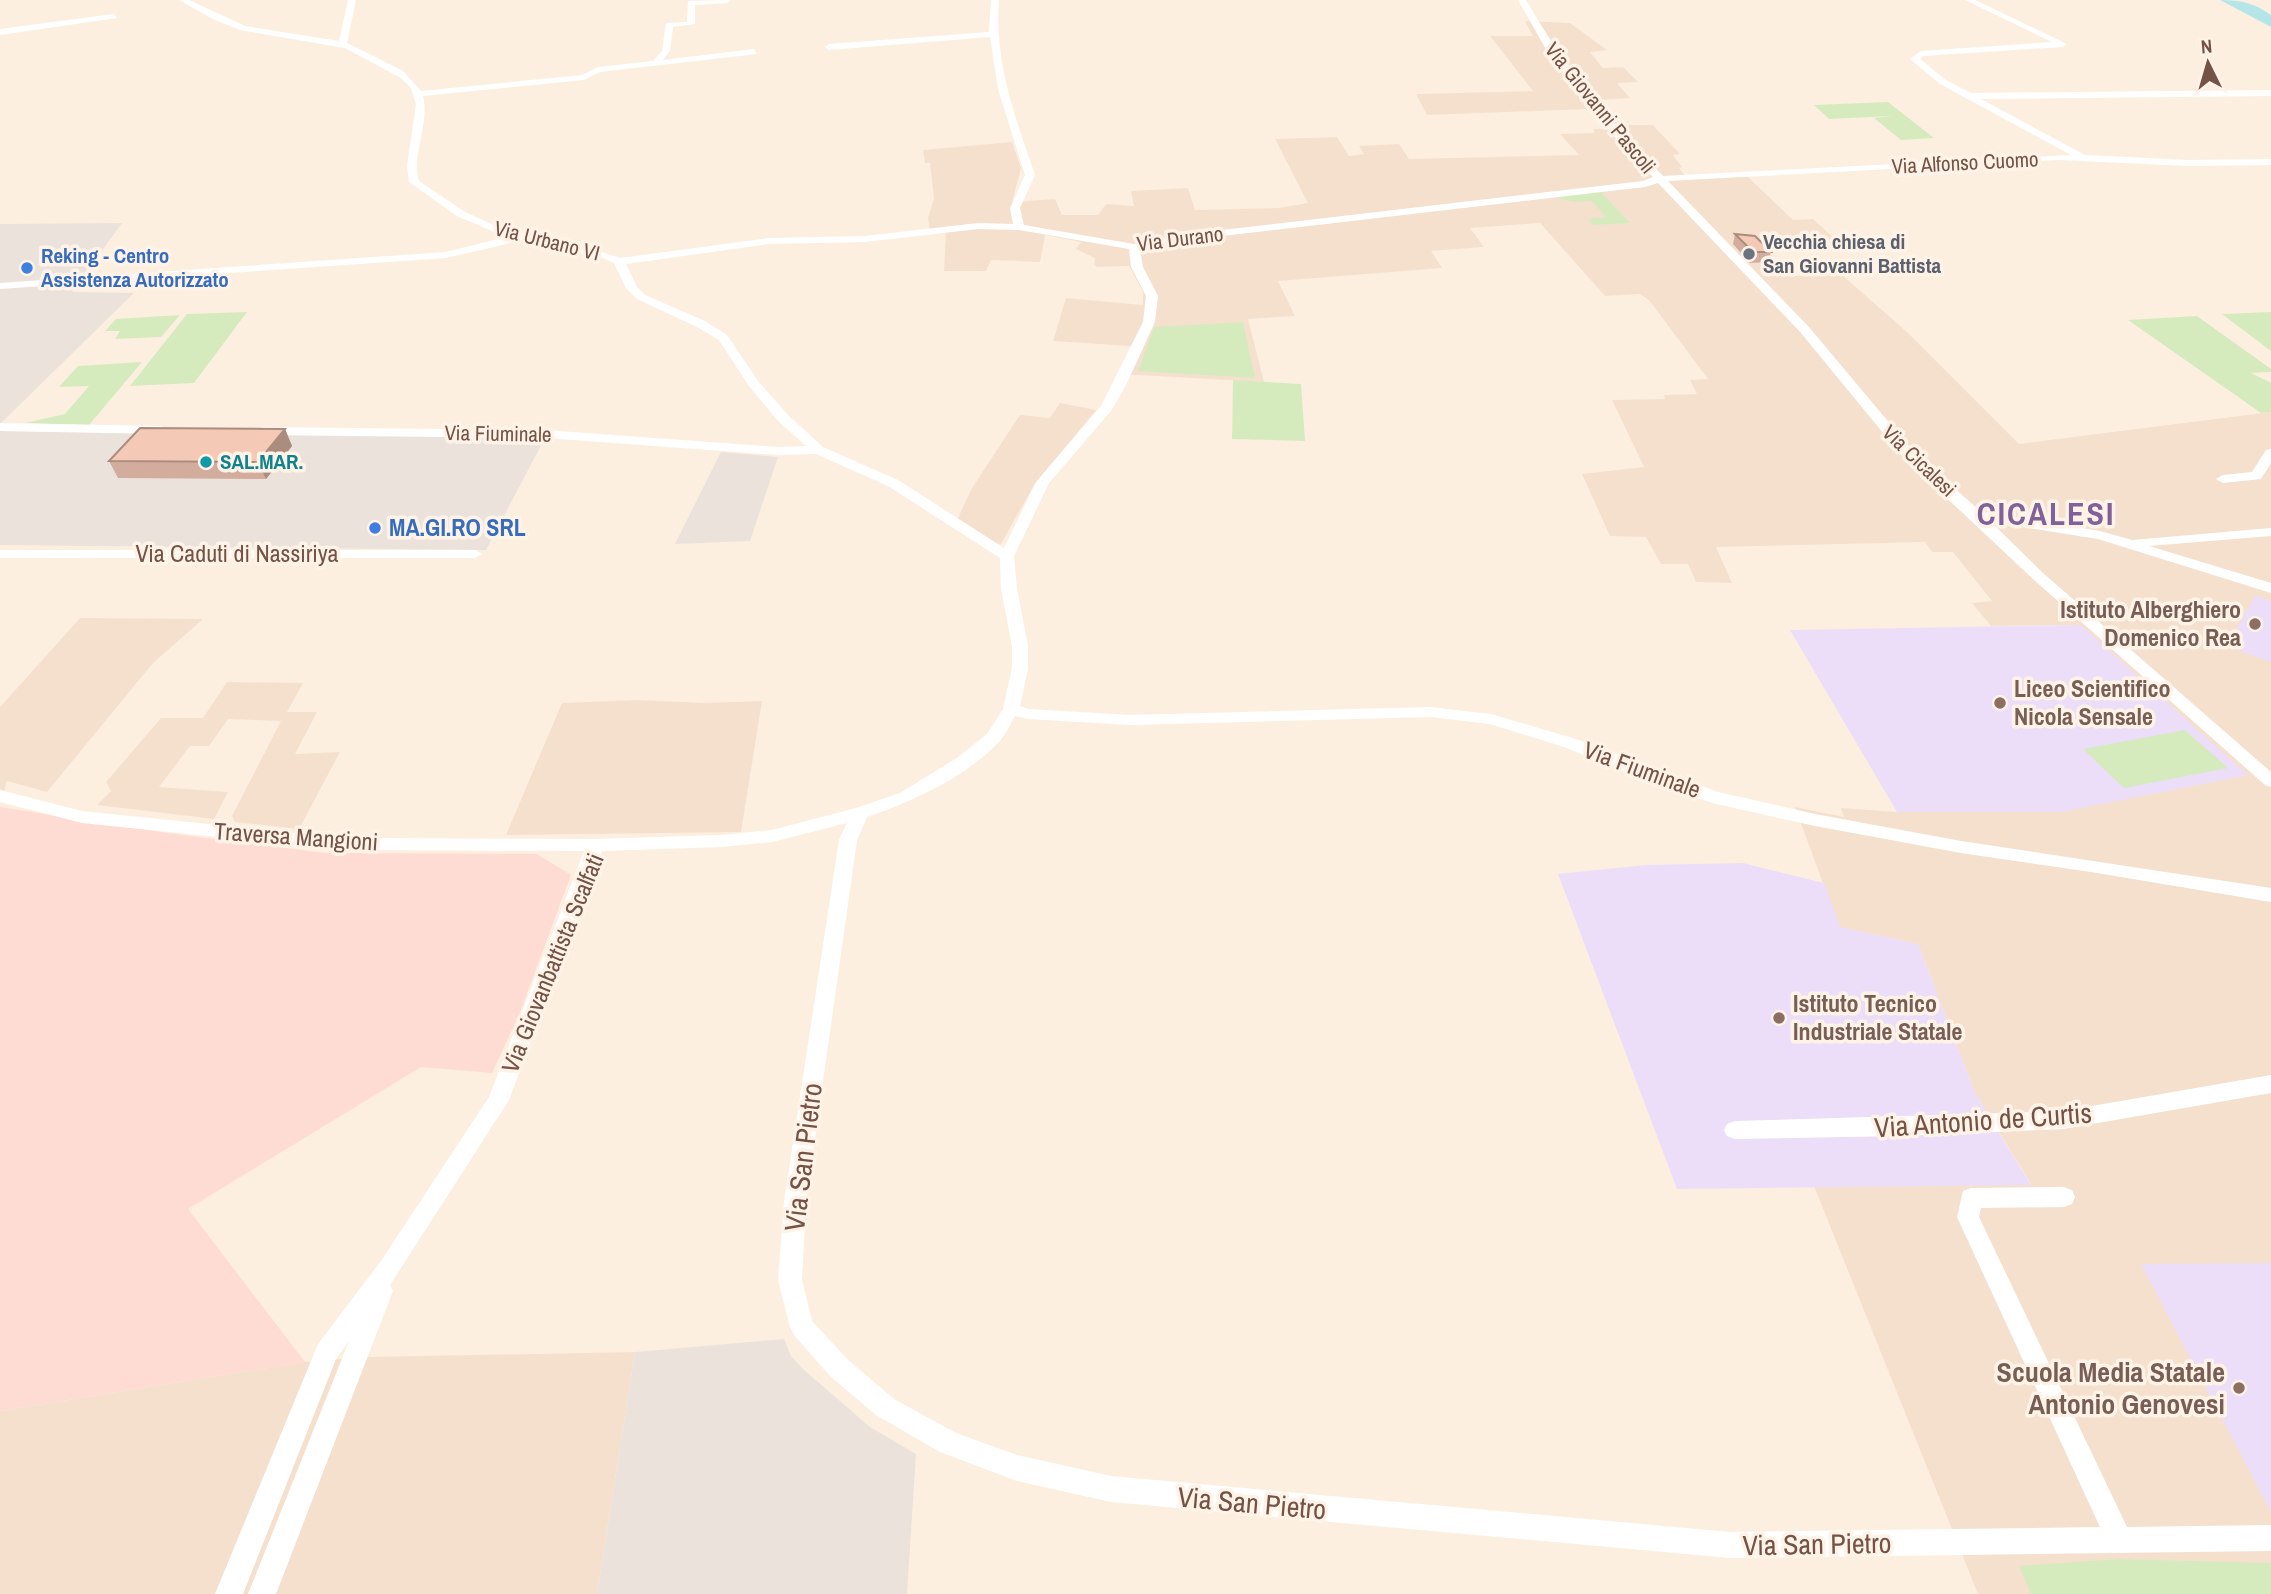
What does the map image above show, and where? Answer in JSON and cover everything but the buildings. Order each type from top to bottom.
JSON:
[{"type":"street","points":[[183,0],[212,16],[250,30],[342,44],[401,73],[419,94],[584,77],[598,70],[754,52]]},
{"type":"street","points":[[995,0],[992,20],[1003,93],[1030,175],[1015,208],[1019,227]]},
{"type":"street","name":"Via Giovanni Pascoli","points":[[1522,0],[1550,51],[1588,100],[1658,179]]},
{"type":"street","points":[[1969,0],[2063,44],[1921,54],[1914,59],[1943,82],[1967,96],[2084,158]]},
{"type":"street","points":[[342,44],[355,1]]},
{"type":"street","points":[[655,64],[667,51],[669,25],[691,24],[691,3],[728,1]]},
{"type":"street","points":[[0,32],[114,16]]},
{"type":"street","points":[[828,47],[994,34]]},
{"type":"street","points":[[1967,96],[2271,93]]},
{"type":"street","name":"Via Urbano VI","points":[[419,94],[421,128],[411,177],[414,182],[442,203],[494,230],[593,251],[619,261],[632,288],[641,297],[701,324],[723,338],[753,383],[783,418],[818,450],[893,483],[1007,556]]},
{"type":"street","name":"Via Alfonso Cuomo","points":[[1658,179],[2035,158],[2188,163],[2271,162]]},
{"type":"street","name":"Via Durano","points":[[619,261],[769,241],[865,239],[957,227],[1019,227],[1134,247],[1196,236],[1645,184],[1658,179]]},
{"type":"street","name":"Via Cicalesi","points":[[1658,179],[1805,330],[1907,453],[1976,515],[2073,530],[2128,543],[2271,588]]},
{"type":"street","points":[[0,286],[435,256],[521,237]]},
{"type":"street","points":[[860,813],[906,797],[964,762],[993,738],[1011,709],[1020,668],[1020,646],[1009,589],[1007,556],[1043,482],[1106,408],[1120,385],[1149,322],[1152,296],[1137,267],[1134,247]]},
{"type":"street","points":[[0,427],[177,430]]},
{"type":"street","name":"Via Fiuminale","points":[[246,431],[545,434],[779,452],[818,450]]},
{"type":"street","points":[[2223,479],[2256,476],[2271,453]]},
{"type":"street","points":[[1976,515],[2038,576],[2271,781]]},
{"type":"street","points":[[2128,543],[2271,532]]},
{"type":"street","name":"Via Caduti di Nassiriya","points":[[0,554],[475,554]]},
{"type":"street","name":"Via Fiuminale","points":[[1011,709],[1028,714],[1130,720],[1430,712],[1491,719],[1570,743],[1681,787],[1766,809],[1961,847],[2091,865],[2271,895]]},
{"type":"street","name":"Traversa Mangioni","points":[[0,796],[82,817],[344,844],[595,845]]},
{"type":"street","name":"Via Giovanbattista Scalfati","points":[[229,1594],[327,1352],[389,1268],[498,1100],[595,845],[722,841],[772,835],[860,813]]},
{"type":"street","name":"Via San Pietro","points":[[860,813],[848,840],[795,1202],[790,1280],[802,1327],[839,1368],[885,1407],[949,1443],[1017,1468],[1111,1489],[1730,1545],[2271,1538]]},
{"type":"street","name":"Via Antonio de Curtis","points":[[1735,1130],[2063,1120],[2271,1084]]},
{"type":"street","points":[[2064,1197],[1971,1198],[1968,1217],[2119,1539]]},
{"type":"street","name":"Via Giovanbattista Scalfati","points":[[262,1594],[389,1268]]},
{"type":"shaded area","name":"CICALESI","points":[[1525,21],[1570,23],[1607,50],[1590,52],[1603,68],[1623,67],[1638,82],[1617,83],[1630,98],[1598,100],[1619,125],[1653,125],[1680,154],[1673,155],[1685,176],[1747,176],[1793,220],[1813,219],[1835,239],[1762,244],[1773,257],[1769,263],[1760,264],[1768,273],[1800,276],[1841,274],[1908,333],[2019,444],[2271,412],[2271,1594],[1978,1594],[1814,1186],[2031,1184],[1975,1093],[1918,944],[1839,927],[1795,807],[1844,817],[1841,808],[1897,812],[2061,812],[2081,625],[1991,626],[1972,603],[1992,601],[1953,552],[1932,552],[1925,542],[1716,547],[1732,583],[1696,582],[1688,564],[1661,564],[1646,537],[1610,536],[1582,474],[1644,467],[1612,400],[1665,399],[1664,395],[1697,394],[1690,380],[1708,379],[1649,300],[1640,294],[1605,296],[1540,223],[1470,228],[1484,247],[1431,251],[1442,268],[1278,281],[1295,316],[1248,319],[1264,382],[1119,374],[1131,346],[1053,341],[1066,298],[1143,305],[1143,292],[1129,266],[1097,267],[1094,264],[1095,258],[1076,249],[1081,242],[1045,235],[1040,262],[991,260],[986,271],[944,271],[946,230],[930,232],[928,218],[934,198],[930,163],[925,163],[923,150],[1012,142],[1021,168],[1012,202],[1055,199],[1062,215],[1098,215],[1106,204],[1134,206],[1131,191],[1188,188],[1195,210],[1278,208],[1308,203],[1275,139],[1337,137],[1349,156],[1364,154],[1359,146],[1399,144],[1409,159],[1579,155],[1560,134],[1595,133],[1593,129],[1607,129],[1589,109],[1427,115],[1416,94],[1533,91],[1490,36],[1533,36]]},
{"type":"shaded area","points":[[122,223],[72,292],[134,293],[0,424],[0,224]]},
{"type":"shaded area","points":[[1060,403],[1096,410],[1034,485],[1001,544],[991,543],[957,520],[972,488],[1020,415],[1050,418]]},
{"type":"shaded area","points":[[0,431],[546,436],[486,550],[0,545]]},
{"type":"shaded area","points":[[721,452],[778,457],[750,541],[675,544]]},
{"type":"shaded area","name":"Istituto Alberghiero Domenico Rea","points":[[2255,596],[2271,601],[2271,662],[2227,646]]},
{"type":"shaded area","points":[[80,618],[203,619],[153,663],[47,792],[7,781],[4,791],[0,789],[0,707]]},
{"type":"shaded area","name":"Liceo Scientifico Nicola Sensale","points":[[2081,625],[2248,775],[2061,812],[1897,812],[1790,630]]},
{"type":"shaded area","points":[[227,682],[303,683],[287,712],[317,712],[295,754],[340,752],[299,829],[235,822],[232,816],[281,721],[228,719],[209,746],[190,746],[159,787],[228,792],[214,819],[97,805],[111,791],[106,782],[161,718],[203,718]]},
{"type":"shaded area","points":[[636,700],[706,703],[762,701],[741,832],[506,835],[562,703]]},
{"type":"shaded area","points":[[0,807],[175,834],[325,853],[537,854],[571,875],[519,1015],[492,1073],[421,1067],[188,1209],[305,1362],[0,1411]]},
{"type":"shaded area","name":"Istituto Tecnico Industriale Statale","points":[[1743,863],[1824,883],[1840,927],[1918,944],[1975,1093],[2031,1185],[1677,1189],[1558,874],[1646,865]]},
{"type":"shaded area","name":"Scuola Media Statale Antonio Genovesi","points":[[2271,1263],[2271,1512],[2141,1264]]},
{"type":"shaded area","points":[[784,1339],[791,1356],[804,1370],[870,1427],[916,1454],[907,1594],[597,1594],[635,1352]]},
{"type":"shaded area","points":[[635,1352],[597,1594],[0,1594],[0,1411],[305,1362],[368,1357]]},
{"type":"green space","points":[[1888,102],[1934,138],[1901,140],[1874,118],[1892,116],[1829,119],[1814,105]]},
{"type":"green space","points":[[1601,192],[1630,223],[1593,225],[1588,219],[1606,217],[1592,201],[1574,202],[1549,196]]},
{"type":"green space","points":[[247,312],[194,383],[130,386],[187,314]]},
{"type":"green space","points":[[2271,312],[2271,351],[2222,314]]},
{"type":"green space","points":[[180,315],[161,337],[115,339],[120,331],[105,331],[116,319]]},
{"type":"green space","points":[[2197,316],[2271,369],[2271,372],[2251,373],[2271,383],[2271,412],[2261,413],[2128,320]]},
{"type":"green space","points":[[1243,322],[1255,378],[1138,371],[1154,327]]},
{"type":"green space","points":[[142,362],[89,425],[25,423],[65,414],[89,386],[59,387],[78,366]]},
{"type":"green space","points":[[1233,380],[1301,384],[1305,441],[1232,439]]},
{"type":"green space","points":[[2185,730],[2228,768],[2124,788],[2083,749]]},
{"type":"green space","points":[[2118,1559],[2271,1563],[2271,1594],[2031,1594],[2019,1566]]},
{"type":"waterway","points":[[2228,0],[2254,10],[2271,22]]},
{"type":"place","name":"Vecchia chiesa di San Giovanni Battista","points":[[1749,254]]},
{"type":"place","name":"Reking - Centro Assistenza Autorizzato","points":[[27,268]]},
{"type":"place","name":"SAL.MAR.","points":[[206,462]]},
{"type":"place","name":"MA.GI.RO SRL","points":[[375,528]]},
{"type":"place","name":"Istituto Alberghiero Domenico Rea","points":[[2255,624]]},
{"type":"place","name":"Liceo Scientifico Nicola Sensale","points":[[2000,703]]},
{"type":"place","name":"Istituto Tecnico Industriale Statale","points":[[1779,1018]]},
{"type":"place","name":"Scuola Media Statale Antonio Genovesi","points":[[2239,1388]]},
{"type":"district","name":"CICALESI","points":[[2046,514]]}]
